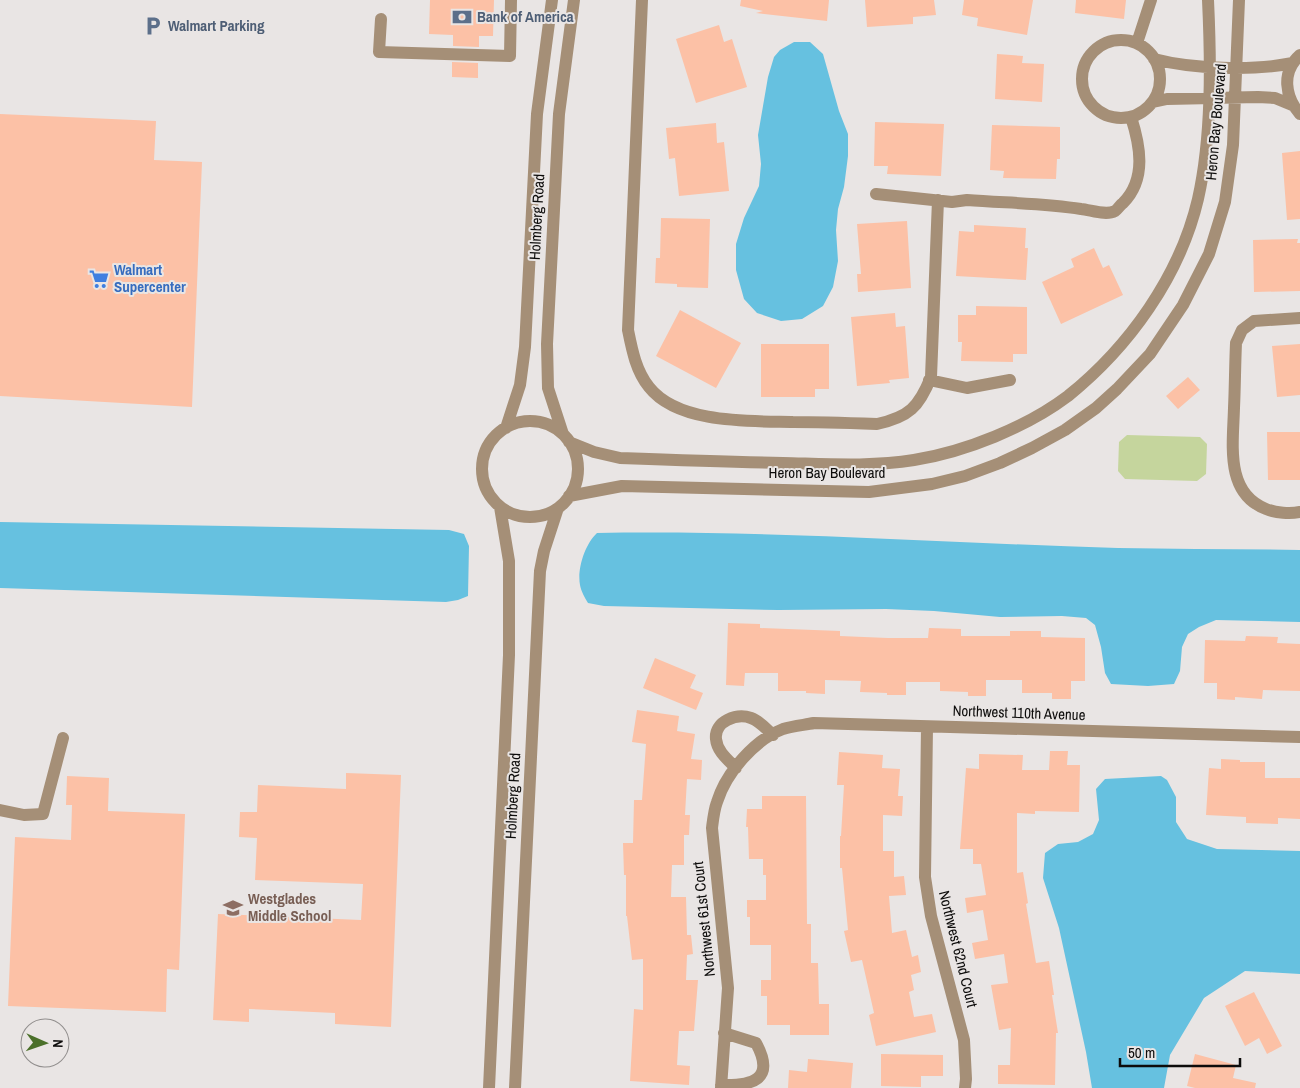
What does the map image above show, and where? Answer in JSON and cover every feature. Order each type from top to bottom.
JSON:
[{"type":"street","points":[[381,19],[379,52],[510,56],[512,0]]},
{"type":"street","name":"Holmberg Road","points":[[506,428],[520,385],[525,347],[537,114],[552,0]]},
{"type":"street","name":"Holmberg Road","points":[[566,438],[548,388],[547,344],[559,114],[574,0]]},
{"type":"street","points":[[642,0],[628,330],[640,375],[649,388],[661,399],[701,415],[728,420],[877,424],[896,420],[910,411],[923,396],[930,380],[938,200]]},
{"type":"street","points":[[1137,43],[1151,0]]},
{"type":"street","name":"Heron Bay Boulevard","points":[[566,438],[594,452],[620,458],[867,465],[947,454],[984,441],[1027,421],[1067,396],[1100,367],[1134,330],[1158,295],[1181,249],[1198,200],[1206,149],[1209,66],[1208,0]]},
{"type":"street","name":"Heron Bay Boulevard","points":[[569,496],[622,486],[869,492],[897,490],[965,476],[1024,452],[1064,430],[1118,389],[1150,354],[1183,306],[1209,254],[1225,202],[1233,145],[1239,0]]},
{"type":"street","points":[[1124,40],[1137,43],[1147,49],[1154,58],[1160,80],[1158,91],[1153,102],[1143,111],[1131,117],[1117,118],[1104,115],[1093,107],[1085,96],[1081,83],[1082,69],[1088,57],[1098,47],[1110,41],[1124,40]]},
{"type":"street","points":[[1154,58],[1174,64],[1258,68],[1297,59]]},
{"type":"street","points":[[1296,109],[1288,93],[1287,81],[1289,69],[1297,59]]},
{"type":"street","points":[[1153,102],[1168,99],[1275,98],[1296,109]]},
{"type":"street","points":[[876,194],[952,202],[967,200],[1079,208],[1103,213],[1114,212],[1128,198],[1139,174],[1138,138],[1131,117]]},
{"type":"street","points":[[1300,318],[1254,321],[1242,330],[1236,344],[1233,449],[1234,470],[1243,492],[1255,504],[1271,511],[1300,512]]},
{"type":"street","points":[[930,380],[967,388],[1010,380]]},
{"type":"street","points":[[529,421],[541,423],[553,427],[566,438],[575,452],[578,469],[575,486],[558,508],[544,515],[529,518],[514,515],[500,507],[490,496],[484,482],[482,466],[486,451],[494,438],[506,428],[517,423],[529,421]]},
{"type":"street","name":"Holmberg Road","points":[[489,1088],[509,655],[510,561],[500,507]]},
{"type":"street","name":"Holmberg Road","points":[[515,1088],[540,571],[544,551],[558,508]]},
{"type":"street","points":[[736,768],[722,754],[718,747],[717,731],[722,724],[728,719],[744,716],[753,719],[773,735]]},
{"type":"street","name":"Northwest 110th Avenue","points":[[746,755],[762,742],[783,730],[814,723],[1300,737]]},
{"type":"street","name":"Northwest 62nd Court","points":[[927,727],[925,877],[931,916],[964,1040],[965,1088]]},
{"type":"street","points":[[0,810],[24,815],[43,814],[63,738]]},
{"type":"street","name":"Northwest 61st Court","points":[[721,1087],[728,988],[712,828],[716,803],[725,783],[746,755]]},
{"type":"street","points":[[721,1087],[748,1084],[756,1080],[761,1074],[763,1067],[763,1056],[756,1043],[724,1033]]},
{"type":"green space","points":[[1127,435],[1200,437],[1207,444],[1206,474],[1197,481],[1125,479],[1118,471],[1119,442]]},
{"type":"water","points":[[794,42],[810,42],[823,54],[839,111],[848,134],[848,156],[844,187],[838,209],[836,230],[838,261],[833,287],[823,306],[802,319],[781,321],[757,313],[744,299],[736,270],[736,244],[744,218],[759,186],[761,164],[758,135],[768,77],[774,57],[780,50]]},
{"type":"water","points":[[0,522],[449,530],[464,534],[469,546],[468,596],[446,602],[0,588]]},
{"type":"water","points":[[597,533],[727,533],[1118,548],[1300,550],[1300,622],[1216,620],[1188,634],[1182,647],[1180,671],[1174,684],[1148,686],[1111,684],[1105,673],[1095,625],[1086,618],[1062,616],[1000,617],[886,609],[778,610],[604,606],[588,603],[583,594],[579,579],[581,564],[586,550]]},
{"type":"water","points":[[1161,776],[1167,780],[1176,797],[1176,822],[1187,839],[1217,849],[1300,851],[1300,974],[1245,971],[1204,998],[1170,1055],[1164,1088],[1092,1088],[1059,928],[1043,878],[1045,853],[1058,844],[1078,842],[1093,834],[1099,820],[1096,789],[1105,779]]},
{"type":"building","name":"Bank of America","points":[[430,0],[494,0],[493,36],[479,36],[479,47],[453,46],[453,35],[429,34]]},
{"type":"building","points":[[741,0],[829,0],[827,21],[756,13],[763,11],[740,6]]},
{"type":"building","points":[[865,0],[934,0],[936,15],[913,17],[913,24],[867,27]]},
{"type":"building","points":[[964,0],[1033,0],[1027,35],[977,26],[978,18],[962,15]]},
{"type":"building","points":[[1076,0],[1126,0],[1124,19],[1075,13]]},
{"type":"building","points":[[719,25],[724,42],[732,39],[747,87],[696,103],[676,39]]},
{"type":"building","points":[[997,54],[1023,56],[1022,63],[1044,64],[1042,102],[995,99]]},
{"type":"building","points":[[452,62],[478,63],[478,78],[452,77]]},
{"type":"building","name":"Walmart Supercenter","points":[[0,114],[156,121],[154,160],[202,162],[192,407],[0,396]]},
{"type":"building","points":[[875,122],[944,124],[941,176],[887,174],[888,166],[874,166]]},
{"type":"building","points":[[716,123],[717,143],[724,142],[729,191],[679,196],[675,158],[669,159],[666,128]]},
{"type":"building","points":[[992,125],[1060,127],[1060,159],[1057,159],[1056,179],[1003,178],[1004,171],[990,170]]},
{"type":"building","points":[[1300,151],[1300,219],[1287,220],[1282,153]]},
{"type":"building","points":[[661,218],[710,219],[708,288],[677,287],[677,284],[655,283],[656,258],[660,258]]},
{"type":"building","points":[[907,221],[911,288],[858,292],[857,274],[861,274],[857,224]]},
{"type":"building","points":[[974,225],[1026,228],[1025,248],[1028,248],[1026,280],[956,276],[959,231],[974,232]]},
{"type":"building","points":[[1298,239],[1297,243],[1300,243],[1300,291],[1254,292],[1253,240]]},
{"type":"building","points":[[1094,248],[1103,268],[1109,265],[1123,295],[1061,324],[1042,282],[1074,267],[1071,259]]},
{"type":"building","points":[[976,306],[1027,307],[1027,354],[1013,354],[1013,362],[961,361],[962,342],[958,342],[958,315],[976,315]]},
{"type":"building","points":[[680,310],[741,343],[716,388],[656,356]]},
{"type":"building","points":[[895,313],[896,327],[905,326],[909,378],[889,380],[890,383],[857,386],[851,317]]},
{"type":"building","points":[[761,344],[829,344],[829,389],[815,389],[815,397],[761,397]]},
{"type":"building","points":[[1300,344],[1300,395],[1277,397],[1272,346]]},
{"type":"building","points":[[1188,377],[1200,390],[1178,409],[1166,396]]},
{"type":"building","points":[[1267,432],[1300,432],[1300,480],[1268,480]]},
{"type":"building","points":[[728,623],[760,624],[760,628],[840,631],[840,636],[928,638],[929,628],[961,629],[961,636],[1010,636],[1010,631],[1041,631],[1041,637],[1085,638],[1085,681],[1071,681],[1071,699],[1052,699],[1052,693],[1022,693],[1022,680],[986,680],[986,696],[968,696],[968,692],[940,691],[940,682],[906,682],[906,695],[860,692],[861,681],[825,680],[825,694],[806,693],[806,691],[778,691],[778,673],[745,673],[744,686],[726,685]]},
{"type":"building","points":[[1246,636],[1278,637],[1277,643],[1300,644],[1300,691],[1263,690],[1262,699],[1235,697],[1235,700],[1217,699],[1217,683],[1204,683],[1205,640],[1245,641]]},
{"type":"building","points":[[655,658],[696,675],[690,688],[703,693],[696,710],[643,688]]},
{"type":"building","points":[[637,710],[679,716],[677,731],[695,734],[691,759],[702,760],[701,780],[687,779],[685,815],[690,815],[689,835],[684,835],[684,865],[672,865],[671,897],[686,897],[687,935],[691,935],[693,954],[687,955],[686,980],[698,980],[694,1031],[679,1031],[677,1065],[690,1066],[689,1085],[630,1081],[634,1009],[643,1010],[643,959],[632,960],[626,916],[626,875],[624,875],[623,843],[633,843],[634,800],[642,800],[646,744],[632,742]]},
{"type":"building","points":[[1050,751],[1068,751],[1067,765],[1080,765],[1079,812],[1035,811],[1035,814],[1017,813],[1017,873],[1023,872],[1028,903],[1026,904],[1036,963],[1049,961],[1058,1033],[1056,1033],[1055,1085],[998,1084],[998,1065],[1010,1065],[1011,1028],[999,1030],[991,985],[1008,983],[1004,954],[975,959],[972,943],[988,940],[983,910],[967,913],[965,898],[986,895],[981,864],[973,864],[973,849],[960,849],[966,768],[979,769],[979,754],[1023,755],[1022,770],[1049,770]]},
{"type":"building","points":[[839,752],[883,755],[882,768],[900,769],[898,796],[903,796],[902,816],[883,815],[883,851],[894,851],[894,877],[904,876],[906,895],[889,896],[892,933],[906,930],[912,957],[918,955],[921,972],[911,975],[914,990],[909,992],[914,1017],[932,1014],[936,1032],[876,1046],[869,1015],[874,1013],[862,960],[851,962],[844,931],[848,930],[842,868],[840,868],[840,836],[844,785],[837,785]]},
{"type":"building","points":[[1221,759],[1240,760],[1240,762],[1265,762],[1265,778],[1300,778],[1300,819],[1278,818],[1278,824],[1246,823],[1246,817],[1206,815],[1209,768],[1221,769]]},
{"type":"building","points":[[346,773],[401,775],[391,1027],[335,1024],[335,1013],[249,1009],[249,1022],[213,1020],[218,914],[361,920],[363,884],[255,880],[257,838],[239,837],[240,812],[257,812],[258,785],[346,789]]},
{"type":"building","points":[[67,776],[109,778],[108,811],[185,814],[179,970],[167,969],[166,1012],[8,1006],[15,837],[71,840],[72,805],[66,805]]},
{"type":"building","points":[[762,796],[806,796],[807,924],[811,924],[811,963],[818,963],[819,1004],[829,1004],[829,1035],[790,1035],[790,1025],[767,1025],[767,996],[761,996],[761,980],[771,980],[771,945],[750,945],[750,917],[747,917],[747,900],[766,900],[766,875],[763,875],[763,859],[749,859],[748,827],[746,827],[747,809],[762,809]]},
{"type":"building","points":[[1254,992],[1282,1046],[1267,1054],[1259,1038],[1245,1046],[1225,1006]]},
{"type":"building","points":[[881,1054],[943,1055],[943,1076],[921,1076],[921,1087],[881,1086]]},
{"type":"building","points":[[1195,1054],[1236,1065],[1233,1078],[1256,1083],[1255,1088],[1195,1088],[1187,1086]]},
{"type":"building","points":[[808,1059],[853,1063],[851,1088],[788,1088],[789,1070],[807,1072]]},
{"type":"place","name":"Bank of America","points":[[462,17]]},
{"type":"place","name":"Walmart Parking","points":[[153,26]]},
{"type":"place","name":"Walmart Supercenter","points":[[99,279]]},
{"type":"place","name":"Westglades Middle School","points":[[233,908]]}]
